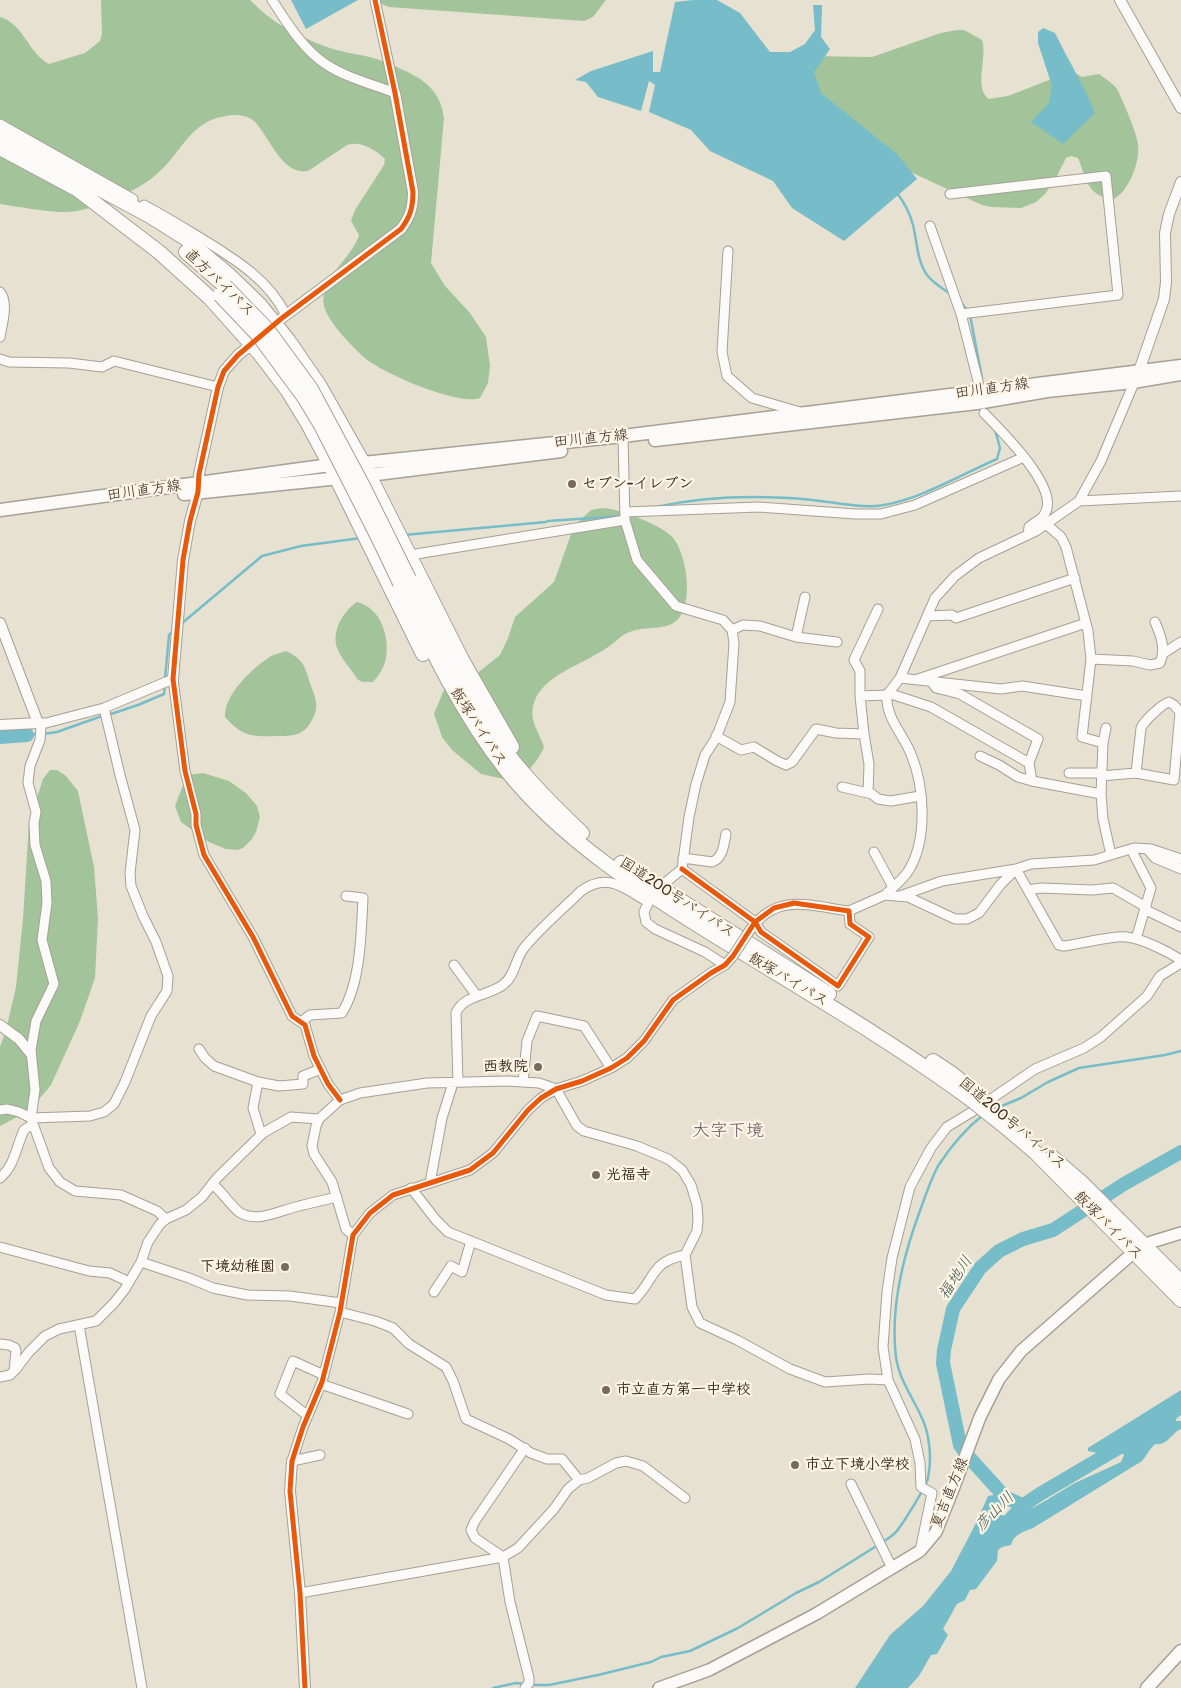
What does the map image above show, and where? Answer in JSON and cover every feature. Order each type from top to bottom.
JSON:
[{"type":"highway","name":"直方バイパス","points":[[0,136],[79,185]]},
{"type":"highway","name":"直方バイパス","points":[[2,150],[127,208],[180,246],[223,290],[267,330],[311,389],[354,469],[404,581]]},
{"type":"highway","points":[[79,185],[159,252],[210,298],[260,354],[288,391],[330,465],[434,674],[481,744],[508,772]]},
{"type":"highway","points":[[79,185],[150,216],[184,238],[229,275],[260,305],[288,340],[319,385],[366,469],[462,660],[530,778]]},
{"type":"highway","name":"飯塚バイパス","points":[[404,581],[448,681],[467,714],[508,772],[559,825],[615,871],[653,896]]},
{"type":"highway","name":"国道200号バイパス","points":[[404,581],[485,723],[548,800],[584,834],[625,866],[653,896],[871,1021],[951,1073],[973,1096],[1077,1186],[1156,1265]]},
{"type":"highway","points":[[1156,1265],[1181,1282]]},
{"type":"highway","name":"飯塚バイパス","points":[[1156,1265],[1181,1300]]},
{"type":"main road","name":"田川直方線","points":[[0,510],[198,488],[230,491],[337,479],[366,469],[983,402],[1136,377],[1181,366]]},
{"type":"main road","name":"田川直方線","points":[[1136,377],[1181,374]]},
{"type":"main road","name":"田川直方線","points":[[623,440],[802,413],[983,402]]},
{"type":"main road","name":"田川直方線","points":[[0,517],[198,488],[330,465],[366,469]]},
{"type":"main road","name":"夏吉直方線","points":[[659,1688],[709,1670],[816,1614],[920,1551],[936,1532],[980,1417],[999,1379],[1021,1351],[1139,1248],[1181,1233]]},
{"type":"main road","points":[[1147,1688],[1181,1652]]},
{"type":"street","points":[[272,0],[298,38],[323,62],[340,72],[395,93]]},
{"type":"street","points":[[0,124],[168,218],[238,262],[266,285],[282,306],[284,316],[401,229],[413,208],[413,192],[395,93],[375,0]]},
{"type":"street","points":[[1120,0],[1181,108]]},
{"type":"street","points":[[950,194],[1106,176],[1118,295],[961,314]]},
{"type":"street","points":[[305,1688],[300,1593],[290,1491],[292,1461],[303,1427],[324,1375],[340,1307],[352,1235],[370,1213],[393,1195],[470,1170],[493,1153],[528,1110],[541,1098],[556,1089],[582,1081],[610,1068],[627,1058],[644,1041],[673,1000],[725,965],[752,926],[774,908],[794,903],[849,911],[885,895],[905,876],[920,837],[922,815],[919,784],[911,755],[887,711],[887,694],[900,678],[935,598],[955,576],[979,558],[1028,535],[1079,501],[1101,461],[1136,377],[1164,299],[1166,282],[1165,233],[1169,214],[1181,182]]},
{"type":"street","points":[[930,226],[961,314],[983,402],[1043,483],[1047,509],[1044,516],[1028,527],[1028,535]]},
{"type":"street","points":[[728,252],[722,352],[727,376],[752,398],[802,413]]},
{"type":"street","points":[[0,292],[4,303],[0,337]]},
{"type":"street","points":[[247,348],[224,371],[218,387],[190,521],[184,560],[173,679],[185,771],[204,854],[253,936],[292,1016],[305,1025],[320,1069],[340,1100]]},
{"type":"street","points":[[0,359],[9,362],[69,363],[102,367],[114,361],[218,387]]},
{"type":"street","points":[[623,440],[625,516],[637,560],[676,606],[723,620],[732,630],[734,643],[730,702],[716,736],[705,755],[696,784],[689,817],[682,869],[653,896],[644,912],[646,922],[655,928],[705,952],[725,965]]},
{"type":"street","points":[[410,555],[625,516],[759,507],[881,514],[915,505],[1024,457]]},
{"type":"street","points":[[1079,501],[1181,496]]},
{"type":"street","points":[[1046,524],[1061,537],[1066,547],[1086,623],[1091,659],[1082,736],[1103,743]]},
{"type":"street","points":[[927,616],[952,615],[956,618],[1075,578]]},
{"type":"street","points":[[796,637],[805,597]]},
{"type":"street","points":[[868,793],[869,764],[860,696],[860,671],[854,660],[878,609]]},
{"type":"street","points":[[1091,659],[1133,661],[1150,665],[1160,663],[1164,653],[1160,633],[1155,622]]},
{"type":"street","points":[[0,623],[41,728],[40,740],[30,766],[28,783],[36,812],[34,823],[35,845],[46,881],[47,902],[42,940],[54,984],[36,1021],[32,1054],[35,1090],[32,1121],[49,1168],[60,1182],[75,1191],[121,1195],[157,1211],[166,1219]]},
{"type":"street","points":[[916,680],[1086,623]]},
{"type":"street","points":[[732,630],[744,625],[760,626],[796,637],[837,642]]},
{"type":"street","points":[[1164,653],[1181,642]]},
{"type":"street","points":[[900,678],[1001,689],[1022,686],[1087,696]]},
{"type":"street","points":[[0,725],[46,723],[104,708],[173,679]]},
{"type":"street","points":[[931,681],[936,688],[960,694],[1038,740],[1029,763],[1032,781]]},
{"type":"street","points":[[860,696],[887,694],[931,707],[1029,763]]},
{"type":"street","points":[[1136,774],[1141,728],[1164,704],[1169,702],[1180,712],[1174,780]]},
{"type":"street","points":[[0,1110],[8,1109],[19,1112],[32,1121],[90,1116],[104,1112],[114,1104],[125,1082],[151,1016],[167,992],[168,976],[156,942],[131,886],[130,873],[135,830],[104,708]]},
{"type":"street","points":[[1106,728],[1103,743],[1100,794],[1111,855]]},
{"type":"street","points":[[716,736],[741,750],[754,747],[777,761],[786,764],[792,762],[816,729],[836,733],[864,734]]},
{"type":"street","points":[[980,756],[998,764],[1018,777],[1100,794]]},
{"type":"street","points":[[1174,780],[1181,771]]},
{"type":"street","points":[[1069,773],[1101,775],[1136,774],[1174,780]]},
{"type":"street","points":[[842,786],[868,793],[878,799],[891,801],[920,796]]},
{"type":"street","points":[[683,858],[712,862],[716,860],[720,855],[726,834]]},
{"type":"street","points":[[1132,849],[1151,888],[1136,939]]},
{"type":"street","points":[[900,896],[942,881],[1016,869],[1030,864],[1094,860],[1132,849],[1147,849],[1181,859]]},
{"type":"street","points":[[1147,849],[1155,858],[1181,870]]},
{"type":"street","points":[[874,852],[893,887]]},
{"type":"street","points":[[682,869],[752,926],[838,986],[869,937],[850,924],[849,911]]},
{"type":"street","points":[[920,1551],[932,1493],[921,1487],[920,1463],[915,1439],[888,1380],[883,1347],[887,1292],[892,1258],[910,1187],[931,1148],[947,1127],[1035,1069],[1084,1048],[1101,1037],[1147,996],[1160,976],[1181,961],[1173,955],[1125,936],[1064,946],[1059,945],[1016,869]]},
{"type":"street","points":[[885,895],[908,897],[955,918],[967,919],[979,914],[1000,885],[1016,869]]},
{"type":"street","points":[[430,1183],[442,1118],[456,1083],[456,1013],[462,1005],[476,996],[500,988],[515,969],[524,949],[590,884],[615,882],[653,896]]},
{"type":"street","points":[[1028,890],[1041,888],[1092,890],[1113,888],[1146,909],[1181,927]]},
{"type":"street","points":[[301,1022],[310,1014],[342,1014],[347,1006],[360,959],[363,898],[346,896]]},
{"type":"street","points":[[454,965],[476,996]]},
{"type":"street","points":[[523,1082],[527,1041],[537,1016],[584,1026],[610,1068]]},
{"type":"street","points":[[0,1025],[19,1039],[32,1054]]},
{"type":"street","points":[[199,1049],[214,1066],[258,1082],[279,1086],[303,1084],[303,1076],[320,1069]]},
{"type":"street","points":[[352,1235],[346,1229],[332,1182],[314,1154],[312,1146],[319,1119],[340,1100],[360,1093],[399,1086],[507,1081],[539,1083],[556,1089],[577,1126],[584,1131],[637,1146],[668,1159],[682,1170],[691,1185],[698,1219],[696,1231],[685,1255],[692,1307],[700,1323],[737,1340],[790,1369],[825,1382],[870,1379],[888,1380]]},
{"type":"street","points":[[258,1082],[253,1108],[261,1134]]},
{"type":"street","points":[[0,1377],[14,1372],[29,1352],[45,1336],[59,1328],[96,1321],[114,1304],[129,1282],[141,1262],[148,1242],[160,1224],[166,1219],[186,1210],[202,1197],[212,1184],[261,1134],[290,1117],[319,1119]]},
{"type":"street","points":[[0,1178],[6,1173],[14,1160],[24,1130],[32,1121]]},
{"type":"street","points":[[212,1184],[240,1212],[249,1215],[267,1216],[297,1206],[336,1198]]},
{"type":"street","points":[[411,1188],[448,1232],[586,1285],[606,1295],[635,1299],[662,1264],[670,1259],[685,1255]]},
{"type":"street","points":[[434,1292],[451,1266],[462,1272],[471,1241]]},
{"type":"street","points":[[0,1247],[89,1272],[110,1273],[129,1282]]},
{"type":"street","points":[[141,1262],[213,1288],[247,1294],[290,1296],[340,1307],[393,1328],[409,1344],[446,1367],[453,1381],[466,1419],[525,1448],[531,1453],[546,1459],[562,1459],[579,1480]]},
{"type":"street","points":[[79,1325],[142,1688]]},
{"type":"street","points":[[0,1344],[10,1345],[15,1348],[14,1372]]},
{"type":"street","points":[[308,1416],[280,1394],[293,1361],[324,1375]]},
{"type":"street","points":[[321,1384],[408,1414]]},
{"type":"street","points":[[525,1448],[475,1521],[471,1530],[475,1538],[502,1557],[510,1602],[529,1678],[525,1688]]},
{"type":"street","points":[[292,1461],[320,1455]]},
{"type":"street","points":[[300,1593],[502,1557],[518,1548],[554,1509],[568,1489],[579,1480],[588,1478],[616,1463],[626,1461],[642,1466],[685,1498]]},
{"type":"street","points":[[851,1484],[892,1568]]},
{"type":"green space","points":[[101,0],[250,0],[276,22],[303,37],[324,46],[385,62],[410,73],[430,87],[439,100],[444,118],[431,263],[445,286],[470,313],[486,337],[490,366],[488,383],[480,398],[470,399],[439,393],[389,373],[366,359],[348,342],[326,312],[324,296],[326,287],[356,243],[359,235],[351,221],[355,210],[384,165],[385,159],[368,147],[357,144],[347,145],[308,171],[299,171],[283,161],[255,122],[249,118],[230,115],[204,124],[188,138],[158,173],[138,187],[112,200],[72,212],[45,211],[0,204],[0,17],[15,26],[36,53],[49,64],[85,53],[100,41],[102,34]]},
{"type":"green space","points":[[371,0],[606,0],[593,17],[584,21],[389,7]]},
{"type":"green space","points":[[964,30],[982,40],[981,80],[984,94],[989,99],[1008,96],[1067,73],[1075,73],[1082,77],[1099,74],[1117,89],[1135,132],[1138,151],[1132,176],[1117,197],[1111,200],[1097,194],[1088,185],[1078,158],[1071,156],[1066,158],[1056,178],[1045,194],[1036,202],[1021,208],[982,205],[904,169],[790,65],[804,56],[872,57],[941,33]]},
{"type":"green space","points":[[602,508],[619,511],[651,523],[674,539],[682,556],[687,578],[686,601],[683,610],[679,618],[670,625],[627,633],[605,649],[553,679],[537,696],[533,706],[534,723],[544,747],[535,762],[527,771],[513,781],[481,774],[452,750],[442,737],[434,714],[443,692],[447,684],[475,675],[500,655],[515,617],[554,582],[574,526],[591,510]]},
{"type":"green space","points":[[357,602],[372,610],[385,632],[386,658],[381,671],[373,682],[358,680],[342,658],[336,643],[339,623],[347,611]]},
{"type":"green space","points":[[286,651],[300,660],[307,672],[316,702],[313,718],[305,729],[292,735],[260,736],[242,732],[225,717],[229,699],[241,682],[256,667],[271,656]]},
{"type":"green space","points":[[50,770],[57,770],[65,775],[78,791],[94,867],[98,918],[95,978],[80,1021],[51,1085],[30,1110],[0,1126],[0,1047],[16,987],[23,919],[29,823],[43,779]]},
{"type":"green space","points":[[203,773],[229,781],[246,793],[257,806],[260,817],[256,832],[243,848],[238,850],[226,849],[209,842],[181,822],[175,806],[187,775]]},
{"type":"water","points":[[291,0],[358,0],[306,29]]},
{"type":"water","points":[[717,0],[740,13],[770,52],[790,52],[805,44],[815,30],[813,5],[822,5],[821,37],[830,49],[814,72],[821,93],[897,154],[917,179],[844,241],[792,208],[773,181],[710,151],[691,130],[649,112],[655,85],[649,81],[641,111],[598,97],[586,82],[575,80],[591,71],[653,51],[653,72],[660,72],[675,2]]},
{"type":"water","points":[[1043,28],[1055,33],[1095,113],[1063,144],[1031,122],[1049,103],[1052,86],[1038,43],[1038,32]]},
{"type":"water","points":[[1181,1390],[1181,1415],[1176,1421],[1181,1421],[1181,1429],[1163,1443],[1155,1444],[1142,1461],[1033,1528],[1019,1534],[1014,1538],[1011,1545],[998,1550],[997,1561],[976,1589],[970,1590],[965,1600],[957,1604],[943,1629],[948,1635],[937,1654],[931,1655],[919,1676],[908,1688],[855,1688],[890,1635],[923,1606],[951,1571],[988,1496],[997,1495],[1003,1497],[1000,1512],[1002,1515],[1018,1514],[1038,1505],[1075,1483],[1121,1462],[1124,1455],[1119,1449],[1102,1454],[1088,1451],[1088,1448]]},
{"type":"waterway","points":[[897,193],[912,221],[919,257],[927,275],[938,286],[952,295]]},
{"type":"waterway","points":[[960,301],[967,310]]},
{"type":"waterway","points":[[970,315],[982,378]]},
{"type":"waterway","points":[[656,507],[675,503],[753,497],[812,500],[857,506],[875,506],[899,502],[927,492],[997,459],[1000,448],[995,430]]},
{"type":"waterway","points":[[404,535],[622,516]]},
{"type":"waterway","points":[[181,624],[262,556],[301,546],[361,538]]},
{"type":"waterway","points":[[165,679],[169,635],[173,631]]},
{"type":"waterway","points":[[108,715],[164,694],[165,684]]},
{"type":"waterway","points":[[43,734],[57,732],[102,716]]},
{"type":"waterway","points":[[27,735],[38,734]]},
{"type":"waterway","points":[[0,737],[27,735]]},
{"type":"waterway","points":[[992,1110],[1021,1098],[1048,1082],[1079,1068],[1181,1051]]},
{"type":"waterway","points":[[883,1542],[894,1534],[908,1515],[926,1483],[930,1463],[928,1439],[924,1423],[903,1380],[896,1357],[895,1320],[904,1262],[915,1225],[938,1166],[958,1139],[983,1115]]},
{"type":"waterway","name":"福地川","points":[[1024,1506],[1005,1497],[960,1445],[943,1363],[953,1309],[980,1268],[999,1251],[1023,1239],[1053,1230],[1124,1184],[1181,1152]]},
{"type":"waterway","name":"彦山川","points":[[1002,1528],[1025,1504],[1130,1441]]},
{"type":"waterway","points":[[531,1685],[549,1685],[598,1675],[651,1662],[661,1657],[690,1651],[738,1628],[796,1593],[819,1582],[878,1545]]},
{"type":"waterway","points":[[493,1688],[516,1683],[526,1684]]},
{"type":"cycle path","points":[[340,1100],[328,1084],[314,1056],[305,1025],[292,1016],[253,937],[204,855],[185,771],[173,679],[183,560],[190,521],[198,492],[199,474],[218,387],[224,371],[238,355],[282,318],[401,229],[410,212],[413,192],[395,93],[375,0]]},
{"type":"cycle path","points":[[305,1688],[300,1593],[290,1491],[292,1461],[303,1427],[322,1382],[340,1312],[353,1235],[370,1213],[393,1195],[470,1170],[493,1153],[528,1110],[541,1098],[556,1089],[582,1081],[611,1068],[627,1058],[644,1041],[673,1000],[725,965],[755,922],[774,908],[794,903],[849,911],[850,924],[869,937],[838,986],[761,932],[755,922],[682,869]]},
{"type":"place","name":"セブン-イレブン","points":[[572,484]]},
{"type":"place","name":"西教院","points":[[538,1067]]},
{"type":"place","name":"光福寺","points":[[596,1175]]},
{"type":"place","name":"下境幼稚園","points":[[285,1267]]},
{"type":"place","name":"市立直方第一中学校","points":[[606,1390]]},
{"type":"place","name":"市立下境小学校","points":[[795,1465]]},
{"type":"district","name":"大字下境","points":[[728,1131]]}]
